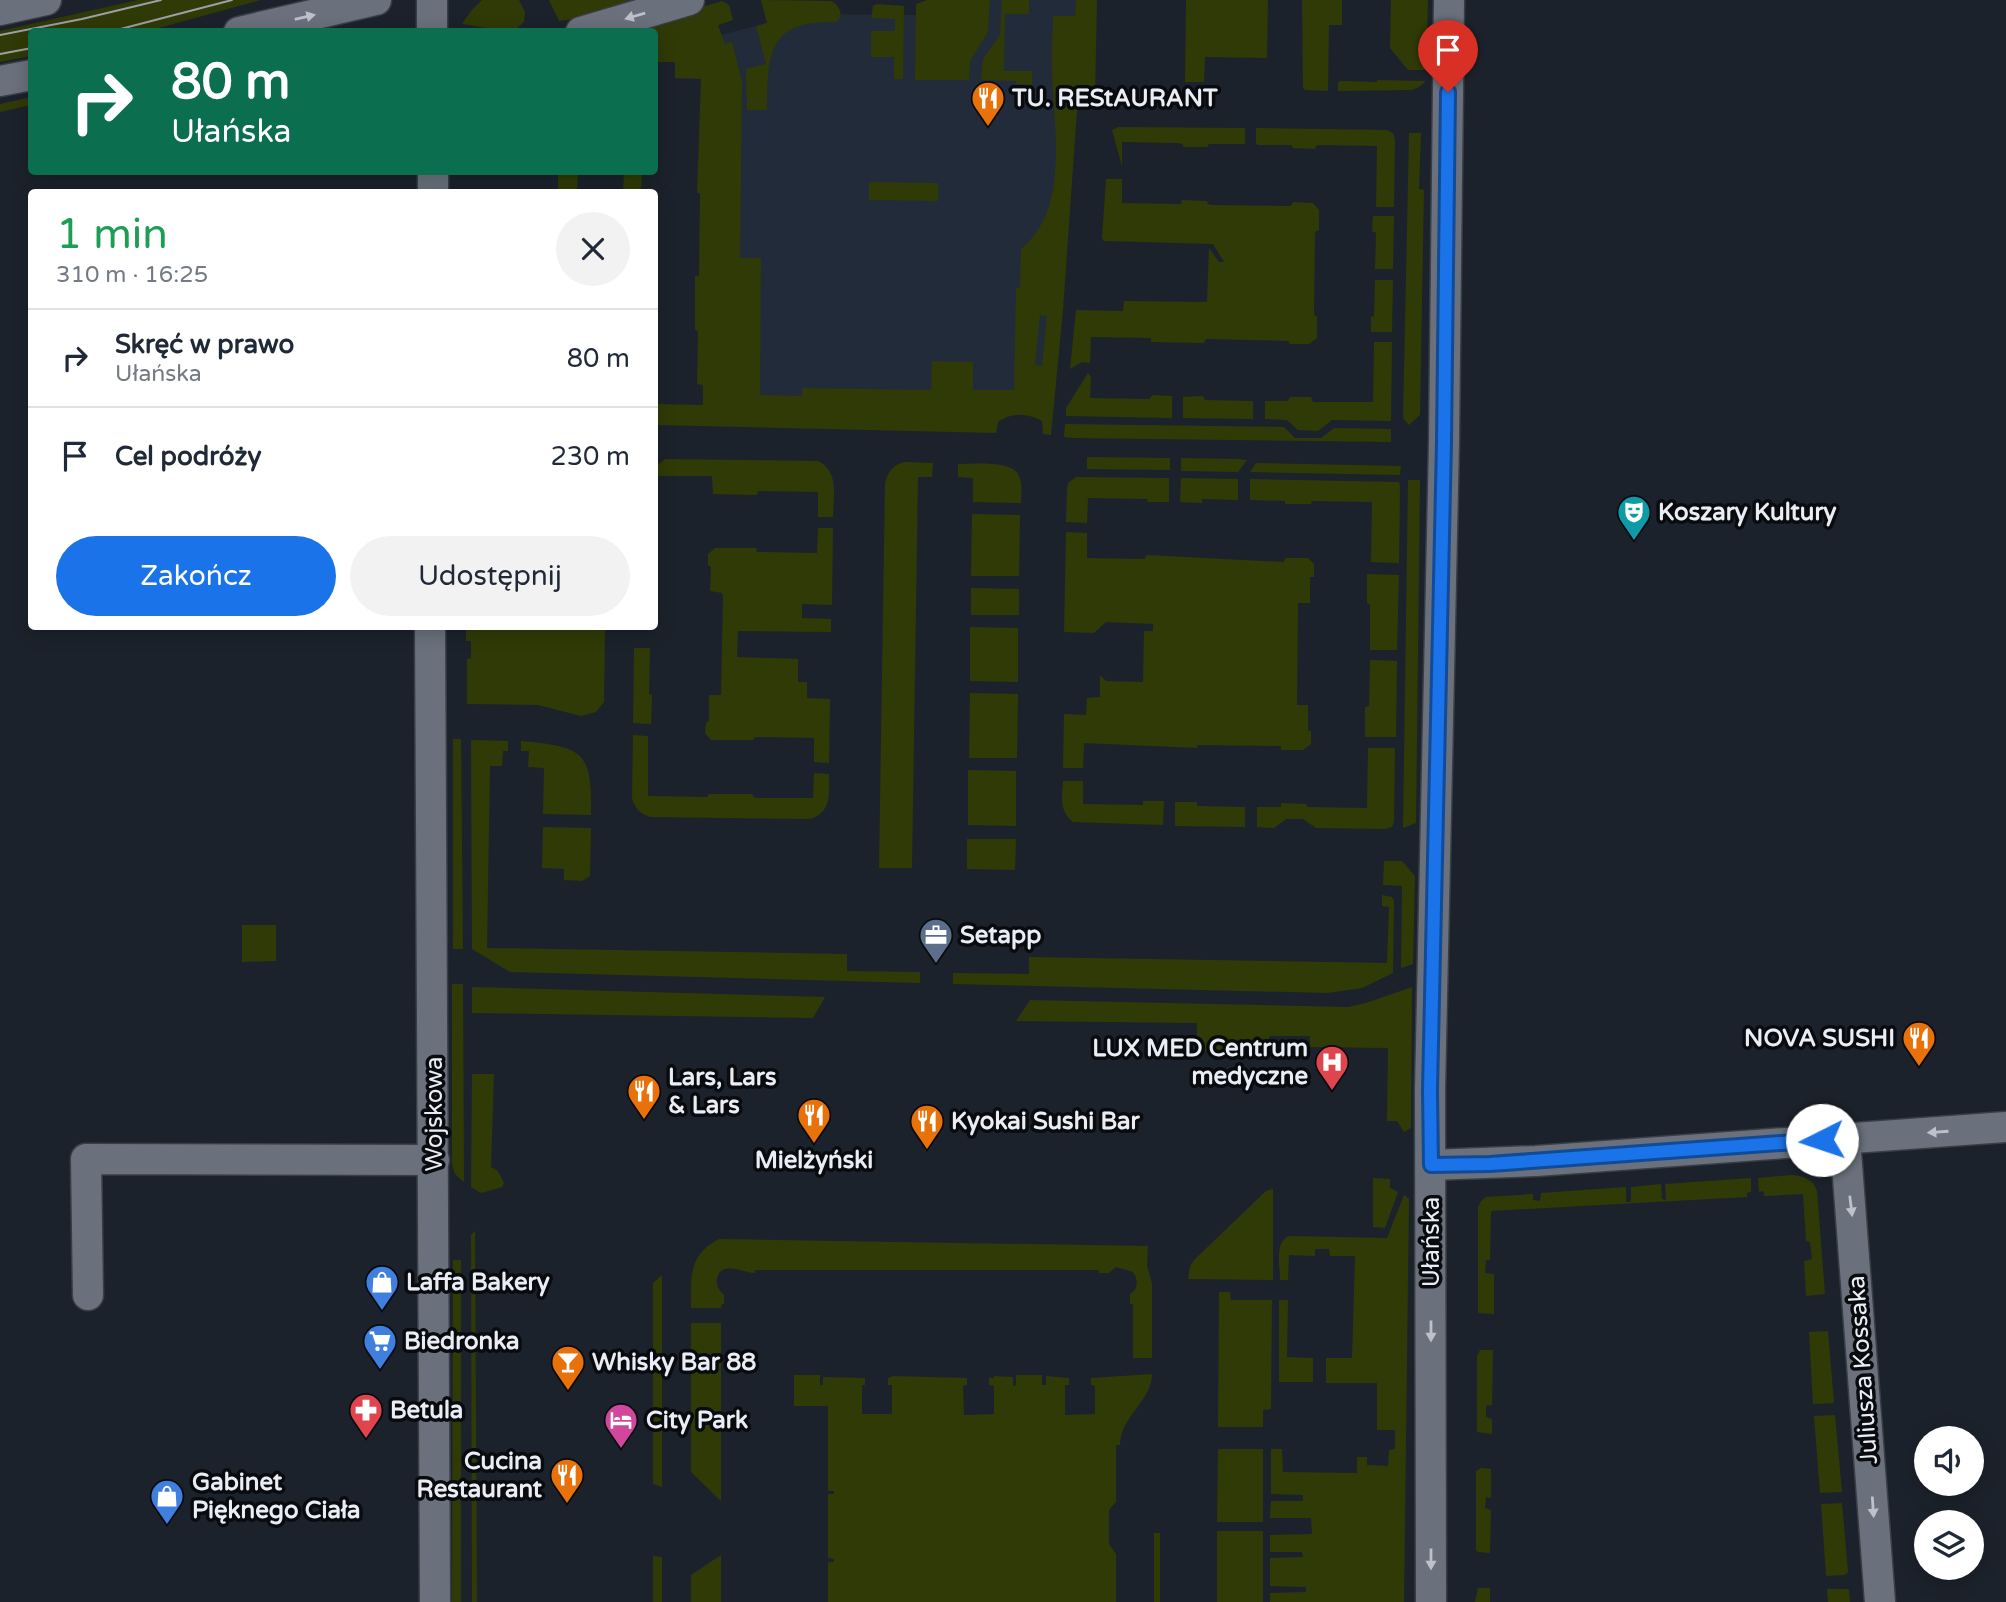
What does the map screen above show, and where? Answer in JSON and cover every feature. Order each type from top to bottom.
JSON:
[{"type":"street","points":[[0,10],[46,0]]},
{"type":"street","points":[[256,28],[376,0]]},
{"type":"street","points":[[432,0],[432,28]]},
{"type":"street","points":[[595,28],[690,0]]},
{"type":"street","name":"Ułańska","points":[[1431,1602],[1430,1090],[1444,442],[1449,0]]},
{"type":"street","points":[[0,81],[28,76]]},
{"type":"street","name":"Wojskowa","points":[[430,630],[435,1602]]},
{"type":"street","points":[[1431,1165],[1490,1164],[2006,1127]]},
{"type":"street","name":"Juliusza Kossaka","points":[[1845,1139],[1880,1602]]},
{"type":"street","points":[[88,1295],[86,1159],[434,1160]]},
{"type":"shaded area","points":[[961,0],[1082,0],[1047,408],[729,417],[720,35],[804,14],[915,15]]},
{"type":"green space","points":[[138,0],[261,0],[159,28],[28,28],[28,57],[0,62],[0,31]]},
{"type":"green space","points":[[482,0],[519,0],[525,12],[524,22],[517,28],[488,28],[462,24]]},
{"type":"green space","points":[[549,0],[657,0],[614,13],[559,21]]},
{"type":"green space","points":[[761,0],[831,1],[838,8],[840,16],[836,22],[813,23],[796,27],[784,34],[771,57],[767,110],[747,110],[746,69],[766,64],[756,26],[767,23]]},
{"type":"green space","points":[[927,0],[990,0],[988,32],[970,61],[969,80],[915,80],[916,4]]},
{"type":"green space","points":[[1002,0],[1029,0],[1029,14],[1005,14],[1004,71],[1032,71],[1032,85],[1016,84],[1016,81],[981,80],[983,59],[1000,35]]},
{"type":"green space","points":[[1076,0],[1097,0],[1095,95],[1078,96],[1051,435],[1043,434],[1042,421],[1020,415],[1009,416],[998,422],[996,433],[658,425],[658,404],[703,405],[703,385],[697,384],[698,331],[695,330],[695,276],[699,276],[700,193],[697,193],[701,79],[675,78],[675,62],[658,62],[658,28],[633,28],[722,1],[729,5],[733,20],[718,25],[725,44],[732,42],[742,81],[740,258],[761,258],[760,395],[802,396],[802,388],[931,390],[932,361],[973,362],[973,390],[1014,390],[1016,288],[1020,288],[1021,249],[1037,232],[1047,212],[1056,165],[1053,16],[1075,16]],"holes":[[[1040,315],[1047,316],[1042,366],[1035,365]]]},
{"type":"green space","points":[[1186,0],[1268,0],[1267,58],[1205,57],[1204,82],[1185,82]]},
{"type":"green space","points":[[1302,0],[1342,0],[1342,25],[1329,25],[1328,91],[1305,90],[1303,87]]},
{"type":"green space","points":[[1391,0],[1428,0],[1426,70],[1408,70],[1390,48]]},
{"type":"green space","points":[[873,6],[904,6],[903,79],[894,79],[894,57],[871,57],[871,31],[895,31],[895,19],[871,18]]},
{"type":"green space","points":[[1341,81],[1426,81],[1411,90],[1338,91],[1338,82]]},
{"type":"green space","points":[[28,98],[28,106],[0,112],[0,104]]},
{"type":"green space","points":[[1118,127],[1245,128],[1245,144],[1184,147],[1178,143],[1122,142],[1122,166],[1112,130]]},
{"type":"green space","points":[[1256,128],[1387,130],[1393,133],[1394,207],[1376,207],[1377,146],[1317,145],[1315,149],[1293,148],[1292,145],[1259,145],[1256,144]]},
{"type":"green space","points":[[1409,133],[1421,133],[1419,189],[1424,190],[1420,415],[1409,425],[1403,418]]},
{"type":"green space","points":[[558,175],[578,175],[577,189],[558,189]]},
{"type":"green space","points":[[624,175],[642,175],[641,189],[623,189]]},
{"type":"green space","points":[[1106,179],[1122,179],[1122,203],[1181,204],[1182,200],[1207,201],[1212,205],[1291,206],[1293,202],[1313,203],[1319,210],[1319,230],[1315,232],[1314,315],[1317,317],[1317,338],[1309,344],[1290,344],[1288,341],[1206,339],[1204,343],[1151,342],[1151,338],[1091,337],[1090,363],[1082,362],[1070,369],[1076,310],[1123,311],[1124,301],[1207,302],[1209,248],[1219,262],[1224,262],[1213,244],[1104,241]]},
{"type":"green space","points":[[869,182],[938,183],[938,201],[869,200]]},
{"type":"green space","points":[[1373,216],[1394,216],[1393,269],[1375,269],[1376,233],[1372,231]]},
{"type":"green space","points":[[1375,280],[1393,280],[1392,332],[1371,332]]},
{"type":"green space","points":[[1374,342],[1392,342],[1391,421],[1332,420],[1318,431],[1298,430],[1287,420],[1265,419],[1265,401],[1288,401],[1290,397],[1311,397],[1313,402],[1373,402]]},
{"type":"green space","points":[[1088,373],[1091,377],[1090,398],[1150,399],[1152,395],[1172,396],[1172,418],[1066,416],[1066,408]]},
{"type":"green space","points":[[1203,396],[1205,400],[1253,401],[1253,419],[1183,418],[1183,397]]},
{"type":"green space","points":[[1065,424],[1284,427],[1295,438],[1321,438],[1334,428],[1391,429],[1391,442],[1073,438],[1064,437]]},
{"type":"green space","points":[[1087,457],[1170,458],[1170,470],[1087,469]]},
{"type":"green space","points":[[1181,458],[1247,460],[1238,472],[1181,471]]},
{"type":"green space","points":[[665,459],[818,461],[830,472],[832,478],[833,517],[818,517],[818,492],[758,491],[757,495],[713,494],[712,476],[658,476],[658,465]]},
{"type":"green space","points":[[905,462],[933,463],[932,477],[918,477],[912,868],[879,868],[885,483],[892,469]]},
{"type":"green space","points":[[1256,463],[1401,466],[1400,475],[1250,472]]},
{"type":"green space","points":[[958,464],[991,464],[1014,470],[1021,481],[1021,503],[973,502],[973,478],[958,477]]},
{"type":"green space","points":[[1076,477],[1169,478],[1169,502],[1088,498],[1087,523],[1066,522],[1068,483]]},
{"type":"green space","points":[[1181,478],[1238,479],[1238,500],[1202,499],[1202,503],[1180,502]]},
{"type":"green space","points":[[1250,479],[1399,482],[1399,563],[1371,562],[1372,502],[1312,501],[1311,504],[1285,504],[1285,501],[1250,500]]},
{"type":"green space","points":[[1408,480],[1420,480],[1416,823],[1403,828]]},
{"type":"green space","points":[[972,514],[1020,515],[1019,576],[971,576]]},
{"type":"green space","points":[[818,528],[833,528],[832,605],[802,604],[802,618],[831,619],[831,632],[738,631],[737,657],[798,659],[798,682],[807,682],[807,698],[830,699],[829,763],[814,762],[814,738],[755,737],[753,740],[711,740],[705,733],[706,723],[709,721],[709,695],[721,695],[723,597],[722,593],[710,591],[711,567],[708,565],[708,554],[715,548],[817,553]]},
{"type":"green space","points":[[1066,532],[1087,533],[1087,558],[1145,559],[1146,555],[1284,562],[1285,558],[1308,558],[1314,564],[1314,577],[1310,577],[1310,603],[1298,603],[1297,705],[1308,705],[1311,744],[1303,750],[1281,750],[1281,746],[1198,745],[1197,748],[1084,743],[1083,768],[1063,768],[1064,714],[1086,715],[1087,698],[1100,697],[1100,675],[1106,681],[1143,682],[1144,631],[1153,631],[1153,624],[1106,622],[1094,633],[1064,632]]},
{"type":"green space","points":[[1367,574],[1399,575],[1397,650],[1370,650]]},
{"type":"green space","points":[[971,588],[1019,589],[1019,615],[971,615]]},
{"type":"green space","points":[[970,627],[1018,628],[1018,682],[970,681]]},
{"type":"green space","points":[[466,630],[605,630],[604,702],[596,712],[581,716],[538,705],[467,704],[467,659],[471,658],[471,641],[466,641]]},
{"type":"green space","points":[[634,648],[650,648],[651,724],[633,723]]},
{"type":"green space","points":[[1370,660],[1397,661],[1396,737],[1365,737]]},
{"type":"green space","points":[[970,693],[1018,694],[1017,758],[969,758]]},
{"type":"green space","points":[[633,735],[648,736],[648,796],[707,797],[709,794],[752,794],[758,798],[813,798],[814,773],[829,774],[826,807],[810,819],[650,817],[638,810],[632,798]]},
{"type":"green space","points":[[453,739],[461,739],[463,949],[453,949]]},
{"type":"green space","points":[[471,740],[508,741],[508,751],[503,751],[502,766],[490,766],[487,948],[847,954],[847,971],[920,972],[920,983],[510,972],[472,949]]},
{"type":"green space","points":[[521,741],[559,746],[580,756],[589,777],[591,815],[543,814],[544,768],[528,767],[529,751],[521,751]]},
{"type":"green space","points":[[1368,748],[1395,748],[1392,827],[1316,828],[1303,819],[1286,819],[1274,828],[1257,827],[1257,807],[1281,807],[1281,803],[1306,804],[1307,807],[1367,808]]},
{"type":"green space","points":[[968,770],[1016,771],[1016,826],[968,825]]},
{"type":"green space","points":[[1063,781],[1083,781],[1083,804],[1143,805],[1143,801],[1164,801],[1163,825],[1073,822],[1063,808]]},
{"type":"green space","points":[[1175,802],[1197,802],[1197,806],[1245,807],[1245,827],[1175,826]]},
{"type":"green space","points":[[543,827],[591,828],[590,876],[582,881],[564,880],[564,869],[542,868]]},
{"type":"green space","points":[[967,839],[1016,839],[1015,870],[967,869]]},
{"type":"green space","points":[[1384,861],[1402,861],[1415,876],[1413,964],[1401,968],[1402,886],[1383,885]]},
{"type":"green space","points":[[1382,895],[1392,897],[1394,901],[1393,973],[1362,988],[1328,993],[953,984],[953,973],[1029,974],[1029,957],[1387,963],[1389,907],[1382,906]]},
{"type":"green space","points":[[242,925],[276,925],[276,961],[242,962]]},
{"type":"green space","points":[[452,984],[463,984],[464,1182],[455,1174],[452,1164]]},
{"type":"green space","points":[[472,987],[825,997],[813,1018],[472,1013]]},
{"type":"green space","points":[[1412,987],[1411,1128],[1404,1132],[1397,1121],[1387,1121],[1388,1048],[1310,1047],[1310,1036],[1269,1036],[1269,1052],[1197,1051],[1197,1023],[1016,1021],[1030,1000],[1348,1007]]},
{"type":"green space","points":[[472,1074],[494,1074],[491,1167],[498,1171],[504,1183],[502,1187],[481,1193],[471,1187]]},
{"type":"green space","points":[[1791,1175],[1807,1179],[1817,1191],[1825,1294],[1806,1296],[1804,1261],[1812,1259],[1810,1242],[1806,1241],[1803,1194],[1764,1196],[1764,1191],[1759,1192],[1758,1178]]},
{"type":"green space","points":[[1373,1178],[1390,1179],[1390,1188],[1398,1192],[1385,1228],[1373,1227]]},
{"type":"green space","points":[[1751,1178],[1751,1192],[1747,1193],[1747,1197],[1491,1211],[1490,1260],[1486,1260],[1485,1273],[1494,1274],[1494,1314],[1478,1313],[1478,1207],[1486,1197],[1533,1194],[1533,1200],[1540,1201],[1541,1193],[1626,1187],[1626,1202],[1631,1202],[1631,1187],[1661,1184],[1662,1199],[1666,1200],[1665,1184]]},
{"type":"green space","points":[[1273,1189],[1273,1280],[1188,1279],[1194,1260],[1266,1191]]},
{"type":"green space","points":[[1404,1195],[1409,1199],[1404,1602],[1270,1602],[1270,1593],[1306,1592],[1306,1587],[1270,1586],[1270,1558],[1303,1557],[1302,1552],[1270,1552],[1270,1535],[1312,1534],[1311,1518],[1270,1518],[1271,1501],[1303,1501],[1303,1495],[1271,1494],[1271,1449],[1282,1449],[1283,1472],[1357,1473],[1357,1457],[1367,1457],[1367,1465],[1388,1466],[1389,1450],[1395,1449],[1395,1430],[1377,1430],[1377,1383],[1326,1383],[1326,1358],[1352,1358],[1355,1256],[1330,1256],[1329,1249],[1315,1249],[1315,1256],[1289,1255],[1288,1280],[1280,1280],[1281,1243],[1289,1236],[1387,1238]]},
{"type":"green space","points":[[475,1231],[477,1602],[472,1602],[471,1235]]},
{"type":"green space","points":[[719,1239],[1148,1246],[1147,1266],[1152,1283],[1152,1358],[1133,1358],[1133,1304],[1130,1304],[1130,1294],[1137,1281],[1133,1272],[1116,1267],[1109,1273],[1099,1273],[1099,1270],[755,1270],[755,1273],[727,1269],[722,1270],[717,1280],[724,1295],[721,1308],[691,1308],[693,1268],[702,1252]]},
{"type":"green space","points":[[453,1260],[461,1260],[461,1602],[452,1602]]},
{"type":"green space","points":[[662,1275],[662,1487],[653,1484],[653,1283]]},
{"type":"green space","points":[[1219,1292],[1230,1292],[1231,1300],[1272,1300],[1271,1409],[1263,1410],[1263,1427],[1218,1427]]},
{"type":"green space","points":[[1279,1300],[1288,1300],[1287,1357],[1313,1358],[1313,1382],[1279,1382]]},
{"type":"green space","points":[[691,1323],[721,1323],[721,1501],[691,1472]]},
{"type":"green space","points":[[1828,1331],[1834,1403],[1813,1404],[1809,1332]]},
{"type":"green space","points":[[1480,1350],[1493,1350],[1492,1405],[1486,1406],[1486,1417],[1492,1419],[1492,1434],[1477,1432],[1477,1356]]},
{"type":"green space","points":[[1152,1374],[1147,1392],[1125,1425],[1120,1445],[1116,1445],[1116,1502],[1109,1510],[1109,1544],[1116,1554],[1116,1602],[828,1602],[828,1562],[834,1562],[834,1559],[828,1558],[828,1494],[834,1494],[834,1491],[828,1491],[828,1406],[794,1406],[794,1375],[820,1375],[820,1385],[823,1385],[823,1377],[865,1378],[865,1385],[862,1385],[862,1414],[892,1414],[892,1385],[888,1385],[888,1378],[893,1376],[967,1378],[967,1385],[963,1386],[964,1415],[994,1414],[994,1386],[989,1385],[989,1378],[994,1376],[1013,1377],[1013,1386],[1016,1385],[1016,1375],[1042,1375],[1042,1385],[1046,1385],[1046,1376],[1069,1378],[1069,1385],[1065,1385],[1065,1415],[1095,1414],[1095,1386],[1091,1385],[1091,1378]]},
{"type":"green space","points":[[1835,1415],[1842,1492],[1820,1493],[1814,1416]]},
{"type":"green space","points":[[1218,1449],[1263,1449],[1263,1522],[1217,1522]]},
{"type":"green space","points":[[1481,1468],[1491,1469],[1491,1498],[1486,1497],[1485,1508],[1491,1510],[1490,1553],[1476,1550],[1476,1471]]},
{"type":"green space","points":[[1842,1503],[1848,1572],[1844,1575],[1826,1576],[1821,1504]]},
{"type":"green space","points":[[1217,1531],[1263,1531],[1263,1602],[1217,1602]]},
{"type":"green space","points":[[1154,1533],[1160,1533],[1160,1602],[1154,1602]]},
{"type":"green space","points":[[721,1555],[721,1602],[691,1602],[691,1575]]},
{"type":"green space","points":[[653,1556],[662,1557],[662,1602],[653,1602]]},
{"type":"green space","points":[[1478,1588],[1490,1588],[1490,1602],[1475,1602]]},
{"type":"green space","points":[[1827,1589],[1849,1590],[1850,1602],[1828,1602]]},
{"type":"tram line","points":[[36,28],[161,0]]},
{"type":"tram line","points":[[124,28],[232,0]]},
{"type":"tram line","points":[[0,35],[28,30]]},
{"type":"tram line","points":[[0,54],[28,49]]},
{"type":"place","name":"TU. REStAURANT","points":[[988,128]]},
{"type":"place","name":"Koszary Kultury","points":[[1634,542]]},
{"type":"place","name":"Setapp","points":[[936,965]]},
{"type":"place","name":"NOVA SUSHI","points":[[1919,1068]]},
{"type":"place","name":"LUX MED Centrum medyczne","points":[[1332,1092]]},
{"type":"place","name":"Lars, Lars & Lars","points":[[644,1121]]},
{"type":"place","name":"Mielżyński","points":[[814,1145]]},
{"type":"place","name":"Kyokai Sushi Bar","points":[[927,1151]]},
{"type":"place","name":"Laffa Bakery","points":[[382,1312]]},
{"type":"place","name":"Biedronka","points":[[380,1371]]},
{"type":"place","name":"Whisky Bar 88","points":[[568,1392]]},
{"type":"place","name":"Betula","points":[[366,1440]]},
{"type":"place","name":"City Park","points":[[621,1450]]},
{"type":"place","name":"Cucina Restaurant","points":[[567,1505]]},
{"type":"place","name":"Gabinet Pięknego Ciała","points":[[167,1526]]},
{"type":"route","points":[[1448,92],[1444,442],[1430,1090],[1431,1165],[1490,1164],[1822,1140]]}]
